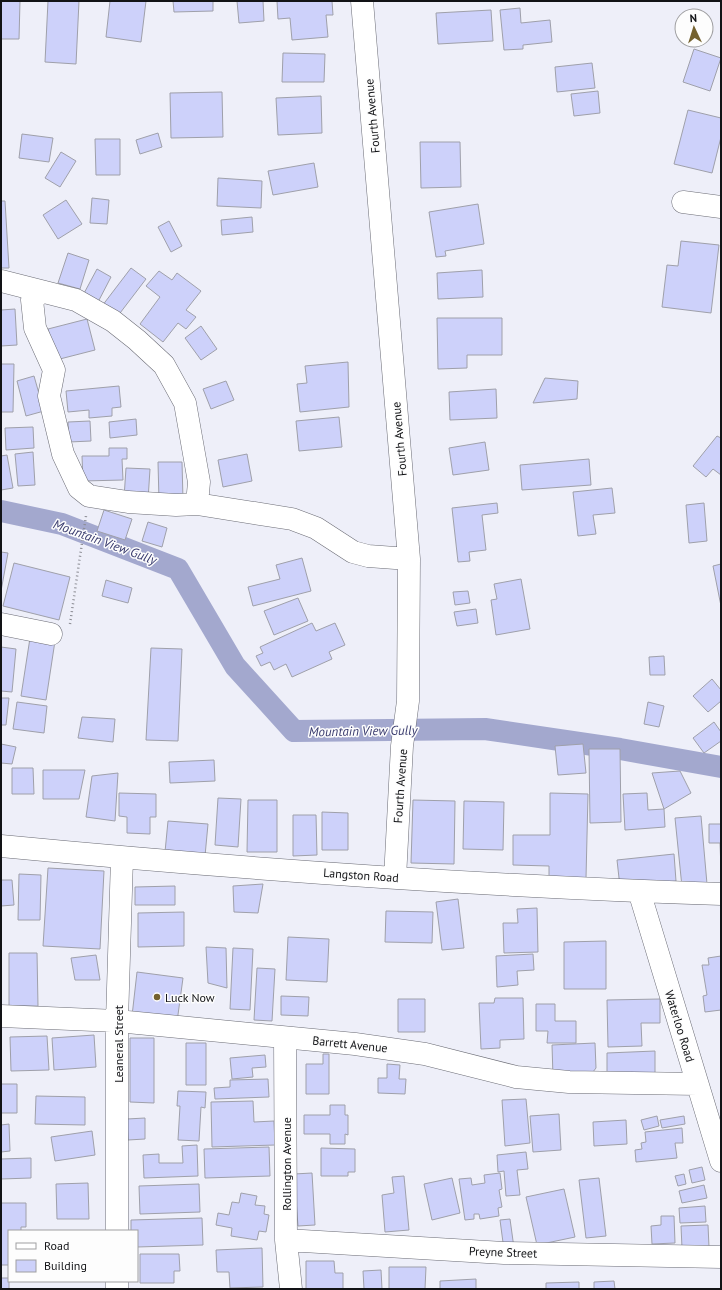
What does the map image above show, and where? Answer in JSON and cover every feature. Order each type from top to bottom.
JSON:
[{"type":"street","name":"Fourth Avenue","points":[[362,1],[409,559],[408,701],[402,746],[395,878]]},
{"type":"street","points":[[683,202],[721,207]]},
{"type":"street","points":[[1,281],[76,300],[107,317],[137,340],[164,365],[185,403],[199,482],[196,504]]},
{"type":"street","points":[[41,292],[32,300],[35,328],[54,370],[49,396],[63,454],[79,488],[89,496],[128,502],[176,505],[196,504],[292,519],[316,528],[353,552],[368,556],[409,559]]},
{"type":"street","points":[[1,624],[51,634]]},
{"type":"street","name":"Langston Road","points":[[1,846],[122,858],[395,878],[721,894]]},
{"type":"street","name":"Leaneral Street","points":[[117,1230],[117,1021],[122,858]]},
{"type":"street","name":"Waterloo Road","points":[[639,891],[721,1161]]},
{"type":"street","name":"Barrett Avenue","points":[[1,1016],[117,1021],[355,1044],[425,1054],[516,1077],[569,1082],[698,1084]]},
{"type":"street","name":"Rollington Avenue","points":[[285,1038],[286,1240],[291,1289]]},
{"type":"street","name":"Preyne Street","points":[[286,1240],[504,1253],[721,1257]]},
{"type":"path","points":[[51,634],[68,632],[73,613],[85,526]]},
{"type":"building","points":[[1,1],[20,1],[19,39],[1,39]]},
{"type":"building","points":[[48,1],[79,1],[76,64],[45,62]]},
{"type":"building","points":[[110,1],[146,1],[141,42],[106,37]]},
{"type":"building","points":[[173,1],[213,1],[213,11],[174,12]]},
{"type":"building","points":[[237,1],[263,1],[264,21],[239,23]]},
{"type":"building","points":[[277,1],[332,1],[333,15],[326,15],[328,37],[292,40],[290,18],[278,19]]},
{"type":"building","points":[[520,8],[521,23],[550,20],[552,42],[523,45],[523,49],[504,50],[500,10]]},
{"type":"building","points":[[491,10],[493,41],[438,44],[436,13]]},
{"type":"building","points":[[694,49],[721,58],[710,91],[683,82]]},
{"type":"building","points":[[283,53],[325,54],[324,82],[282,82]]},
{"type":"building","points":[[592,63],[595,88],[557,92],[555,67]]},
{"type":"building","points":[[598,91],[600,113],[574,116],[571,94]]},
{"type":"building","points":[[222,92],[223,137],[171,138],[170,93]]},
{"type":"building","points":[[321,96],[322,133],[278,135],[276,98]]},
{"type":"building","points":[[688,110],[721,118],[721,137],[712,173],[674,164]]},
{"type":"building","points":[[158,133],[162,147],[140,154],[136,140]]},
{"type":"building","points":[[22,134],[53,138],[49,162],[19,158]]},
{"type":"building","points":[[95,139],[120,139],[120,175],[96,175]]},
{"type":"building","points":[[420,142],[460,142],[461,187],[421,188]]},
{"type":"building","points":[[61,152],[76,161],[60,187],[45,178]]},
{"type":"building","points":[[314,163],[318,187],[273,195],[268,171]]},
{"type":"building","points":[[218,178],[262,181],[261,208],[217,206]]},
{"type":"building","points":[[92,198],[109,200],[107,224],[90,223]]},
{"type":"building","points":[[66,200],[82,224],[58,239],[43,215]]},
{"type":"building","points":[[1,201],[5,201],[9,268],[1,268]]},
{"type":"building","points":[[478,204],[484,244],[445,251],[446,256],[436,257],[429,212]]},
{"type":"building","points":[[252,217],[253,232],[222,235],[221,220]]},
{"type":"building","points":[[169,221],[182,246],[171,252],[158,227]]},
{"type":"building","points":[[681,241],[719,245],[711,313],[662,307],[667,265],[678,266]]},
{"type":"building","points":[[68,253],[89,260],[80,289],[58,283]]},
{"type":"building","points":[[131,268],[146,279],[117,317],[102,306]]},
{"type":"building","points":[[97,269],[111,277],[97,304],[82,297]]},
{"type":"building","points":[[482,270],[483,297],[438,299],[437,273]]},
{"type":"building","points":[[159,271],[172,280],[177,273],[201,291],[186,310],[196,317],[186,329],[178,323],[163,342],[140,324],[160,297],[146,286]]},
{"type":"building","points":[[15,309],[17,345],[1,346],[1,310]]},
{"type":"building","points":[[437,318],[502,318],[502,355],[467,355],[467,368],[438,369]]},
{"type":"building","points":[[87,319],[95,350],[56,360],[48,329]]},
{"type":"building","points":[[201,326],[217,349],[201,360],[185,338]]},
{"type":"building","points":[[348,362],[349,407],[300,412],[297,384],[307,383],[305,366]]},
{"type":"building","points":[[1,364],[14,364],[13,412],[1,412]]},
{"type":"building","points":[[34,376],[44,411],[26,416],[17,381]]},
{"type":"building","points":[[545,378],[578,381],[577,399],[533,403]]},
{"type":"building","points":[[226,381],[234,400],[211,409],[203,389]]},
{"type":"building","points":[[119,386],[121,407],[112,408],[112,416],[89,418],[89,410],[68,412],[66,391]]},
{"type":"building","points":[[496,389],[497,418],[450,420],[449,392]]},
{"type":"building","points":[[339,417],[342,447],[299,451],[296,421]]},
{"type":"building","points":[[136,419],[137,435],[110,438],[109,422]]},
{"type":"building","points":[[90,421],[91,441],[69,442],[68,422]]},
{"type":"building","points":[[33,427],[34,448],[6,450],[5,428]]},
{"type":"building","points":[[717,436],[721,438],[721,475],[713,469],[706,477],[693,466]]},
{"type":"building","points":[[485,442],[489,470],[453,475],[449,448]]},
{"type":"building","points":[[109,448],[127,448],[127,459],[122,459],[123,480],[83,481],[82,456],[109,456]]},
{"type":"building","points":[[33,452],[35,485],[18,486],[15,454]]},
{"type":"building","points":[[247,454],[252,481],[223,487],[218,460]]},
{"type":"building","points":[[7,455],[13,488],[1,490],[1,456]]},
{"type":"building","points":[[589,459],[591,485],[522,490],[520,465]]},
{"type":"building","points":[[158,462],[182,462],[183,500],[159,501]]},
{"type":"building","points":[[126,468],[150,469],[148,500],[124,498]]},
{"type":"building","points":[[612,488],[615,513],[593,515],[596,534],[578,536],[573,492]]},
{"type":"building","points":[[497,503],[498,513],[482,515],[486,550],[469,552],[470,561],[458,562],[452,508]]},
{"type":"building","points":[[704,503],[707,541],[689,543],[686,505]]},
{"type":"building","points":[[104,510],[132,519],[125,540],[97,531]]},
{"type":"building","points":[[148,522],[167,528],[162,547],[142,541]]},
{"type":"building","points":[[1,552],[8,553],[1,591]]},
{"type":"building","points":[[302,558],[311,591],[253,606],[248,587],[280,579],[276,565]]},
{"type":"building","points":[[14,563],[70,577],[59,620],[3,606]]},
{"type":"building","points":[[721,564],[721,606],[713,566]]},
{"type":"building","points":[[521,579],[530,629],[496,635],[491,600],[497,599],[494,584]]},
{"type":"building","points":[[106,580],[132,588],[128,603],[102,596]]},
{"type":"building","points":[[468,591],[470,603],[455,605],[453,592]]},
{"type":"building","points":[[298,598],[308,621],[274,635],[264,611]]},
{"type":"building","points":[[476,609],[478,623],[457,626],[454,612]]},
{"type":"building","points":[[312,623],[316,631],[335,623],[345,645],[329,652],[332,659],[292,677],[286,664],[274,670],[270,662],[261,666],[256,656],[263,653],[260,647]]},
{"type":"building","points":[[30,638],[55,641],[46,700],[21,696]]},
{"type":"building","points":[[1,647],[16,649],[12,692],[1,691]]},
{"type":"building","points":[[151,648],[182,649],[178,741],[146,740]]},
{"type":"building","points":[[664,656],[665,675],[650,675],[649,657]]},
{"type":"building","points":[[712,679],[721,690],[721,701],[708,712],[693,696]]},
{"type":"building","points":[[1,698],[9,698],[6,725],[1,725]]},
{"type":"building","points":[[17,702],[47,706],[44,733],[13,729]]},
{"type":"building","points":[[648,702],[664,706],[659,727],[644,724]]},
{"type":"building","points":[[82,717],[115,719],[113,742],[78,738]]},
{"type":"building","points":[[714,722],[721,732],[721,741],[704,753],[693,738]]},
{"type":"building","points":[[1,744],[16,747],[12,764],[1,763]]},
{"type":"building","points":[[583,744],[586,773],[558,775],[555,746]]},
{"type":"building","points":[[589,749],[620,749],[621,822],[590,823]]},
{"type":"building","points":[[214,760],[215,781],[170,783],[169,762]]},
{"type":"building","points":[[12,768],[33,768],[34,794],[12,794]]},
{"type":"building","points":[[43,770],[85,770],[79,799],[43,799]]},
{"type":"building","points":[[680,771],[691,793],[664,809],[652,773]]},
{"type":"building","points":[[118,773],[115,821],[86,817],[92,776]]},
{"type":"building","points":[[119,793],[156,794],[156,817],[150,817],[150,834],[127,833],[127,817],[119,816]]},
{"type":"building","points":[[550,793],[588,794],[586,878],[549,878],[549,866],[513,865],[513,835],[550,835]]},
{"type":"building","points":[[647,793],[648,810],[664,809],[665,827],[625,830],[623,794]]},
{"type":"building","points":[[218,798],[241,799],[238,847],[215,845]]},
{"type":"building","points":[[248,800],[277,800],[277,852],[247,852]]},
{"type":"building","points":[[413,800],[455,801],[454,864],[411,863]]},
{"type":"building","points":[[464,801],[504,802],[503,850],[463,849]]},
{"type":"building","points":[[322,812],[348,813],[348,850],[322,850]]},
{"type":"building","points":[[293,815],[316,815],[317,855],[293,856]]},
{"type":"building","points":[[701,816],[707,884],[682,887],[675,818]]},
{"type":"building","points":[[168,821],[208,824],[205,856],[165,852]]},
{"type":"building","points":[[709,824],[721,824],[721,870],[720,843],[709,843]]},
{"type":"building","points":[[674,854],[676,881],[620,887],[617,860]]},
{"type":"building","points":[[48,868],[104,871],[100,949],[43,946]]},
{"type":"building","points":[[19,874],[41,875],[40,920],[18,920]]},
{"type":"building","points":[[1,880],[12,880],[14,905],[1,906]]},
{"type":"building","points":[[263,884],[258,913],[234,912],[233,886]]},
{"type":"building","points":[[175,886],[175,905],[135,905],[135,887]]},
{"type":"building","points":[[458,899],[464,948],[442,950],[436,902]]},
{"type":"building","points":[[537,908],[538,952],[504,953],[503,923],[518,923],[517,909]]},
{"type":"building","points":[[386,911],[433,912],[432,943],[385,942]]},
{"type":"building","points":[[184,912],[184,946],[138,947],[138,913]]},
{"type":"building","points":[[288,937],[329,939],[327,982],[286,980]]},
{"type":"building","points":[[606,941],[606,989],[564,989],[564,942]]},
{"type":"building","points":[[206,947],[226,948],[227,988],[208,983]]},
{"type":"building","points":[[233,948],[253,949],[250,1010],[230,1009]]},
{"type":"building","points":[[9,953],[37,953],[38,1006],[9,1006]]},
{"type":"building","points":[[533,954],[534,970],[517,971],[518,985],[497,987],[496,956]]},
{"type":"building","points":[[96,955],[100,980],[75,980],[71,958]]},
{"type":"building","points":[[721,956],[721,1010],[705,1012],[703,996],[707,995],[702,965],[709,965],[708,958]]},
{"type":"building","points":[[257,968],[275,969],[272,1021],[254,1020]]},
{"type":"building","name":"Luck Now","points":[[137,972],[183,978],[177,1022],[132,1016]]},
{"type":"building","points":[[281,996],[309,997],[308,1016],[281,1015]]},
{"type":"building","points":[[495,998],[523,998],[524,1039],[500,1040],[500,1048],[481,1049],[479,1003],[494,1003]]},
{"type":"building","points":[[398,999],[425,999],[425,1032],[398,1032]]},
{"type":"building","points":[[660,999],[660,1023],[641,1023],[642,1046],[608,1047],[607,1000]]},
{"type":"building","points":[[536,1004],[555,1004],[555,1021],[576,1021],[576,1043],[547,1043],[548,1031],[536,1031]]},
{"type":"building","points":[[94,1035],[96,1067],[54,1070],[52,1038]]},
{"type":"building","points":[[47,1036],[49,1070],[11,1071],[10,1037]]},
{"type":"building","points":[[130,1038],[154,1038],[154,1103],[130,1102]]},
{"type":"building","points":[[186,1043],[206,1043],[206,1085],[186,1085]]},
{"type":"building","points":[[595,1043],[596,1068],[589,1077],[553,1077],[552,1045]]},
{"type":"building","points":[[655,1051],[655,1074],[607,1076],[607,1053]]},
{"type":"building","points":[[323,1054],[329,1054],[329,1094],[306,1094],[306,1064],[323,1064]]},
{"type":"building","points":[[265,1055],[266,1067],[252,1068],[253,1077],[232,1079],[230,1058]]},
{"type":"building","points":[[387,1064],[400,1065],[399,1079],[406,1079],[405,1094],[378,1093],[378,1078],[387,1078]]},
{"type":"building","points":[[268,1079],[269,1097],[215,1099],[214,1088],[230,1087],[230,1080]]},
{"type":"building","points":[[1,1084],[17,1084],[17,1113],[1,1113]]},
{"type":"building","points":[[178,1091],[206,1092],[205,1108],[201,1107],[199,1141],[178,1140],[180,1106],[177,1106]]},
{"type":"building","points":[[36,1096],[85,1097],[85,1125],[35,1124]]},
{"type":"building","points":[[526,1099],[530,1143],[505,1146],[502,1100]]},
{"type":"building","points":[[253,1101],[254,1122],[274,1121],[275,1145],[212,1147],[211,1102]]},
{"type":"building","points":[[330,1105],[345,1105],[345,1115],[348,1115],[348,1135],[345,1134],[345,1144],[330,1144],[330,1134],[304,1134],[304,1115],[330,1115]]},
{"type":"building","points":[[559,1114],[561,1150],[533,1152],[530,1116]]},
{"type":"building","points":[[657,1116],[659,1126],[644,1130],[641,1120]]},
{"type":"building","points":[[684,1116],[685,1124],[662,1128],[660,1120]]},
{"type":"building","points":[[145,1118],[145,1139],[128,1140],[127,1119]]},
{"type":"building","points":[[626,1120],[627,1144],[594,1146],[593,1122]]},
{"type":"building","points":[[9,1124],[10,1151],[1,1152],[1,1125]]},
{"type":"building","points":[[682,1128],[683,1143],[675,1143],[677,1158],[636,1162],[635,1150],[642,1149],[641,1143],[646,1142],[645,1132]]},
{"type":"building","points":[[92,1131],[95,1155],[55,1161],[51,1137]]},
{"type":"building","points":[[197,1145],[198,1176],[144,1178],[143,1155],[159,1154],[159,1163],[183,1163],[182,1146]]},
{"type":"building","points":[[269,1147],[270,1176],[205,1178],[204,1149]]},
{"type":"building","points":[[321,1148],[355,1149],[355,1172],[348,1172],[348,1176],[321,1176]]},
{"type":"building","points":[[526,1152],[528,1169],[517,1170],[520,1195],[506,1196],[504,1171],[498,1172],[497,1155]]},
{"type":"building","points":[[31,1158],[31,1178],[1,1179],[1,1159]]},
{"type":"building","points":[[702,1167],[705,1180],[692,1183],[689,1170]]},
{"type":"building","points":[[312,1173],[315,1225],[298,1226],[294,1174]]},
{"type":"building","points":[[500,1173],[502,1189],[499,1190],[502,1207],[498,1208],[499,1216],[480,1219],[479,1214],[474,1214],[474,1219],[465,1220],[459,1179],[471,1178],[472,1185],[485,1183],[484,1175]]},
{"type":"building","points":[[684,1174],[686,1184],[678,1186],[675,1176]]},
{"type":"building","points":[[404,1176],[409,1230],[385,1232],[382,1195],[394,1193],[392,1177]]},
{"type":"building","points":[[452,1178],[460,1213],[432,1220],[424,1184]]},
{"type":"building","points":[[599,1178],[606,1236],[586,1238],[579,1180]]},
{"type":"building","points":[[88,1183],[89,1219],[57,1219],[56,1184]]},
{"type":"building","points":[[199,1184],[200,1212],[140,1214],[139,1186]]},
{"type":"building","points":[[704,1185],[707,1198],[682,1203],[679,1191]]},
{"type":"building","points":[[564,1189],[575,1237],[537,1245],[526,1197]]},
{"type":"building","points":[[241,1193],[257,1196],[255,1205],[265,1206],[264,1214],[269,1215],[266,1232],[259,1231],[257,1240],[231,1236],[232,1228],[216,1225],[218,1213],[229,1215],[232,1202],[239,1203]]},
{"type":"building","points":[[1,1203],[26,1203],[26,1227],[21,1227],[21,1230],[8,1230],[8,1265],[1,1265]]},
{"type":"building","points":[[705,1206],[706,1222],[680,1223],[679,1208]]},
{"type":"building","points":[[661,1216],[674,1216],[675,1243],[652,1244],[651,1226],[661,1225]]},
{"type":"building","points":[[202,1218],[203,1245],[138,1247],[138,1230],[131,1230],[131,1220]]},
{"type":"building","points":[[510,1219],[514,1248],[504,1250],[500,1220]]},
{"type":"building","points":[[708,1225],[709,1247],[682,1248],[681,1226]]},
{"type":"building","points":[[262,1248],[263,1287],[230,1288],[229,1272],[217,1272],[216,1250]]},
{"type":"building","points":[[140,1254],[179,1254],[180,1271],[174,1271],[174,1283],[140,1283]]},
{"type":"building","points":[[306,1261],[334,1261],[335,1273],[343,1273],[343,1289],[306,1289]]},
{"type":"building","points":[[389,1267],[426,1267],[425,1289],[389,1289]]},
{"type":"building","points":[[381,1270],[382,1289],[364,1289],[363,1271]]},
{"type":"building","points":[[1,1278],[8,1278],[9,1289],[1,1289]]},
{"type":"building","points":[[476,1279],[476,1289],[440,1289],[440,1281]]},
{"type":"building","points":[[614,1281],[615,1289],[594,1289],[594,1282]]},
{"type":"building","points":[[579,1282],[579,1289],[546,1289],[546,1283]]},
{"type":"waterway","name":"Mountain View Gully","points":[[1,511],[62,524],[178,569],[235,666],[294,731],[485,729],[620,749],[721,767]]},
{"type":"place","name":"Luck Now","points":[[157,997]]}]
